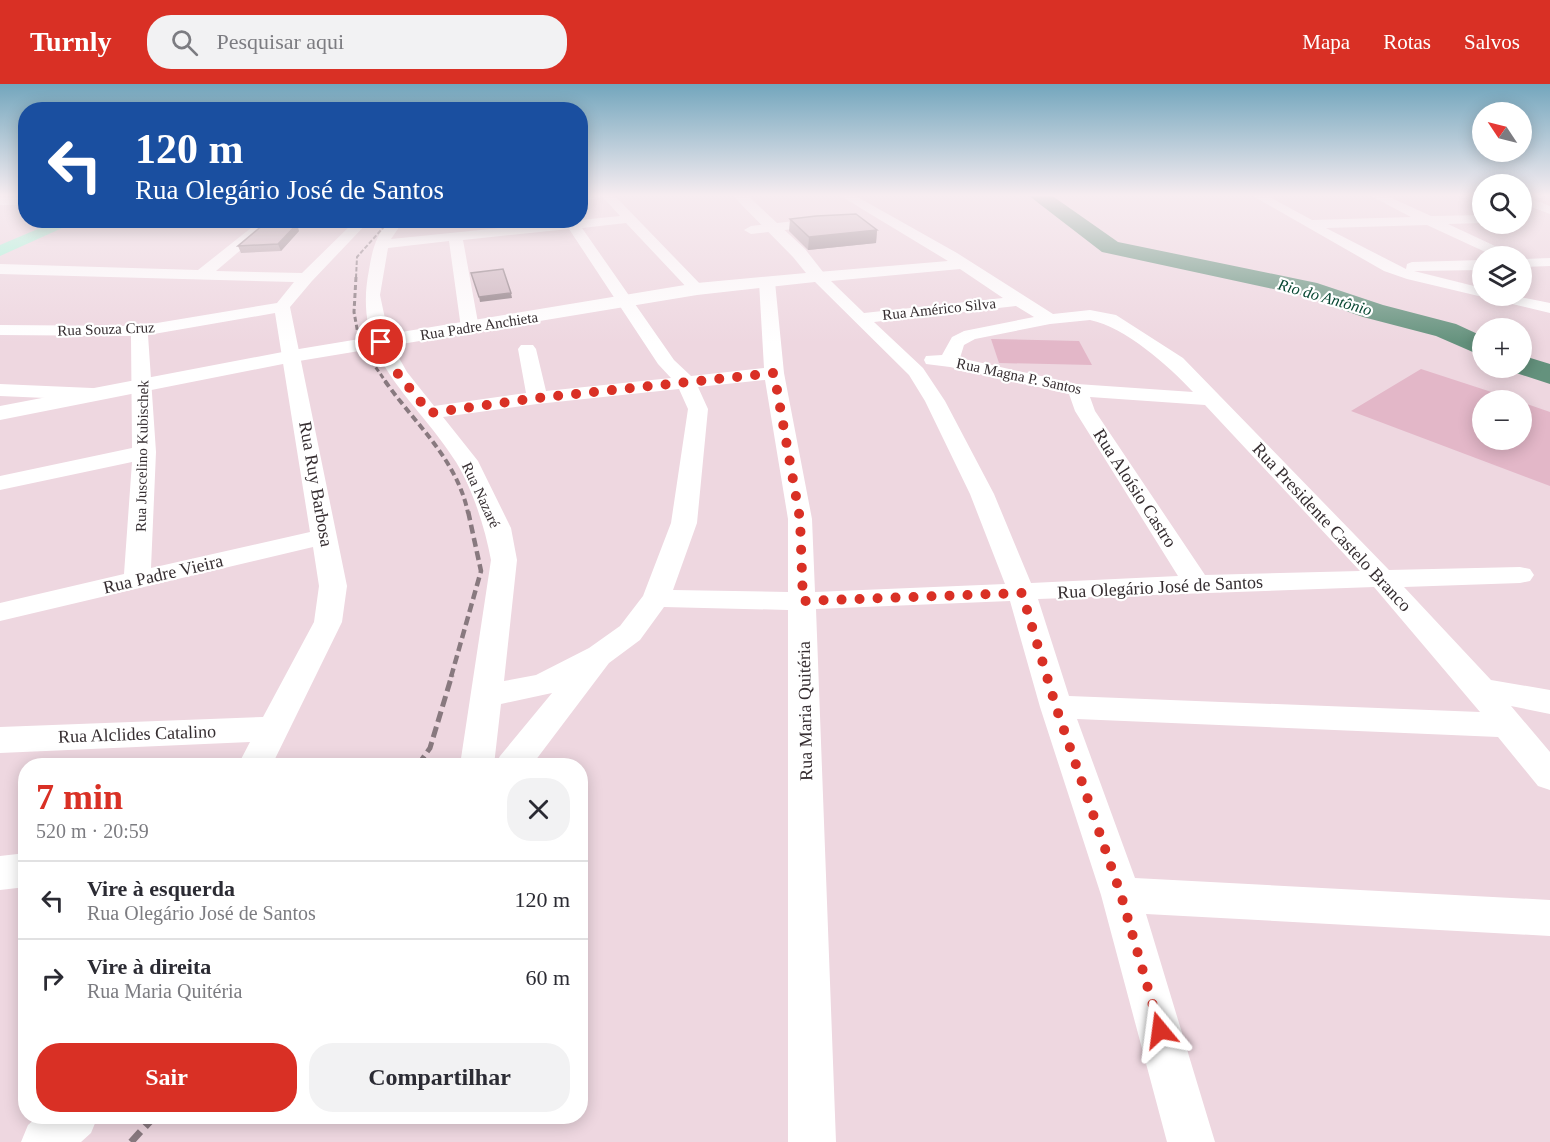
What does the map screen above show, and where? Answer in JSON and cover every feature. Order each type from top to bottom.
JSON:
[{"type":"street","points":[[201,275],[239,244]]},
{"type":"street","points":[[282,307],[306,278],[340,244]]},
{"type":"street","name":"Rua Nazaré","points":[[390,244],[372,295],[381,342],[398,374],[467,461],[498,528],[504,560],[478,758]]},
{"type":"street","points":[[457,244],[470,328]]},
{"type":"street","points":[[488,696],[543,685],[600,655],[630,633],[656,598],[684,523],[698,409],[686,381],[667,364],[623,303],[588,244]]},
{"type":"street","points":[[655,244],[697,289]]},
{"type":"street","points":[[760,244],[772,262],[799,253]]},
{"type":"street","points":[[790,244],[818,277],[916,372],[935,401],[982,494],[1022,593],[1056,707],[1121,895],[1191,1142]]},
{"type":"street","points":[[927,244],[1050,319]]},
{"type":"street","points":[[1346,244],[1389,268],[1421,279],[1472,291]]},
{"type":"street","name":"Rua Padre Anchieta","points":[[0,413],[293,356],[697,289],[772,262],[818,277],[962,264]]},
{"type":"street","name":"Rua Maria Quitéria","points":[[772,262],[774,373],[800,519],[812,1142]]},
{"type":"street","points":[[1532,263],[1550,262]]},
{"type":"street","points":[[1389,268],[1472,265]]},
{"type":"street","points":[[0,269],[306,278]]},
{"type":"street","name":"Rua Américo Silva","points":[[862,318],[1017,301]]},
{"type":"street","points":[[1532,304],[1550,308]]},
{"type":"street","name":"Rua Souza Cruz","points":[[0,330],[139,331],[282,307]]},
{"type":"street","name":"Rua Ruy Barbosa","points":[[259,758],[328,622],[333,586],[293,356],[282,307]]},
{"type":"street","name":"Rua Presidente Castelo Branco","points":[[1050,319],[1086,315],[1110,319],[1176,362],[1381,578],[1481,689],[1550,776]]},
{"type":"street","points":[[950,362],[953,348],[958,341],[970,335],[1050,319]]},
{"type":"street","name":"Rua Juscelino Kubischek","points":[[138,580],[145,452],[144,384],[139,331]]},
{"type":"street","points":[[527,349],[537,398]]},
{"type":"street","name":"Rua Magna P. Santos","points":[[901,357],[950,362],[1077,390],[1209,399]]},
{"type":"street","points":[[430,413],[537,398],[774,373]]},
{"type":"street","points":[[0,390],[92,394]]},
{"type":"street","name":"Rua Aloísio Castro","points":[[1077,390],[1085,411],[1197,585]]},
{"type":"street","points":[[0,483],[145,452]]},
{"type":"street","name":"Rua Padre Vieira","points":[[0,612],[325,536]]},
{"type":"street","name":"Rua Olegário José de Santos","points":[[656,598],[803,601],[1381,578],[1520,575]]},
{"type":"street","points":[[518,758],[600,655]]},
{"type":"street","points":[[1481,689],[1550,702]]},
{"type":"street","points":[[1056,707],[1508,725]]},
{"type":"street","name":"Rua Alclides Catalino","points":[[0,740],[274,729]]},
{"type":"street","points":[[0,873],[18,871]]},
{"type":"street","points":[[1121,895],[1550,918]]},
{"type":"street","points":[[45,1142],[65,1124]]},
{"type":"shaded area","points":[[991,339],[1079,341],[1092,365],[999,363]]},
{"type":"shaded area","points":[[1421,369],[1485,390],[1472,390],[1472,450],[1532,450],[1532,406],[1550,412],[1550,486],[1351,411]]},
{"type":"building","points":[[240,244],[271,244],[238,246]]},
{"type":"building","points":[[503,269],[511,293],[479,297],[471,273]]},
{"type":"waterway","name":"Rio do Antônio","points":[[1106,244],[1308,289],[1373,311],[1446,330],[1472,342]]},
{"type":"waterway","name":"Rio do Antônio","points":[[1532,368],[1550,375]]},
{"type":"railway","points":[[356,278],[357,257],[368,244]]},
{"type":"railway","points":[[356,277],[354,312],[360,345],[386,382]]},
{"type":"railway","points":[[385,381],[445,459],[463,494],[468,513]]},
{"type":"railway","points":[[451,677],[481,571],[468,511]]},
{"type":"railway","points":[[423,758],[430,748],[452,675]]},
{"type":"railway","points":[[131,1142],[148,1124]]},
{"type":"route","points":[[381,342],[398,374],[430,413],[537,398],[774,373],[800,519],[803,601],[1022,593],[1056,707],[1121,895],[1160,1030]]}]
